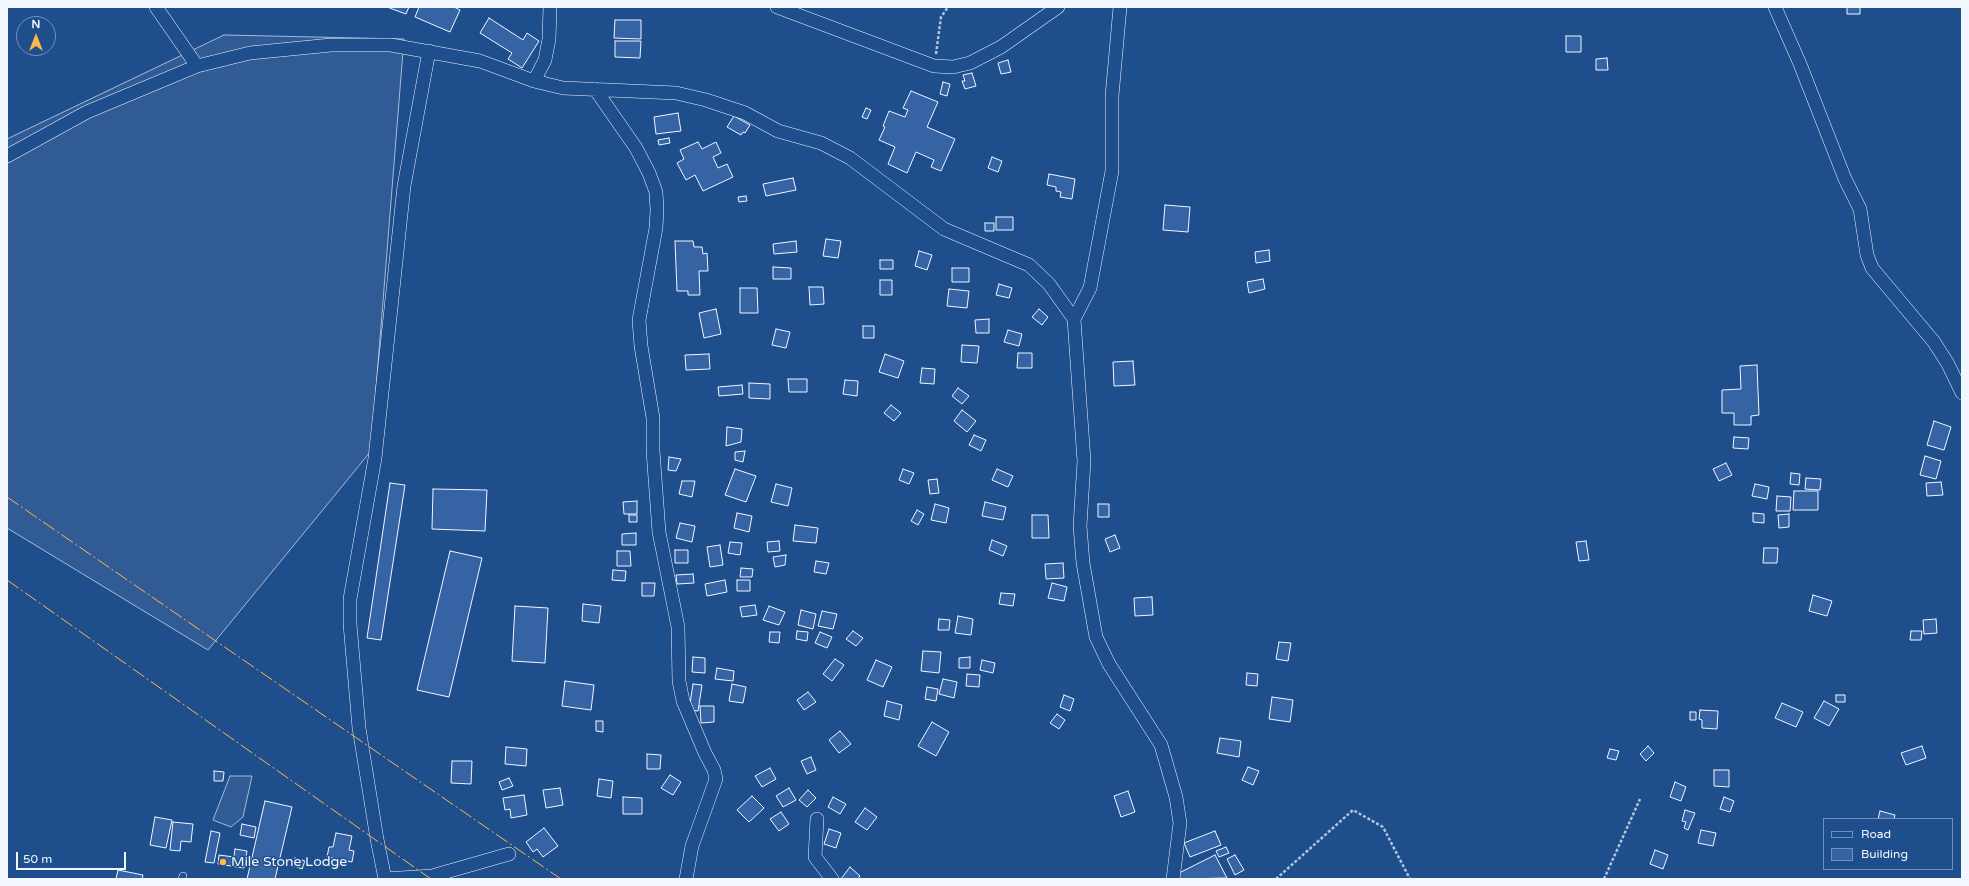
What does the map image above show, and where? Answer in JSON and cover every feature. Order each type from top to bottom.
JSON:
[{"type":"street","points":[[156,7],[197,66]]},
{"type":"street","points":[[534,81],[545,60],[549,39],[550,7]]},
{"type":"street","points":[[777,7],[934,66],[953,67],[976,60],[1001,47],[1058,7]]},
{"type":"street","points":[[1120,7],[1112,96],[1112,171],[1090,288],[1074,319],[1084,461],[1080,526],[1083,564],[1096,637],[1109,664],[1161,745],[1176,797],[1180,823],[1173,879]]},
{"type":"street","points":[[1775,7],[1800,64],[1846,179],[1860,209],[1868,255],[1872,268],[1934,342],[1948,364],[1962,393]]},
{"type":"street","points":[[7,156],[87,112],[197,66],[250,53],[331,45],[391,45],[480,60],[534,81],[563,88],[676,93],[706,100],[745,113],[778,130],[821,143],[850,158],[944,229],[1029,265],[1049,284],[1074,319]]},
{"type":"street","points":[[429,51],[404,186],[375,458],[350,599],[350,624],[359,728],[377,840],[386,879],[432,876],[509,854]]},
{"type":"street","points":[[595,89],[636,148],[649,173],[656,192],[656,228],[639,320],[641,346],[653,418],[653,451],[659,532],[678,627],[679,682],[683,701],[702,747],[714,770],[716,779],[692,846],[686,879]]},
{"type":"street","points":[[817,819],[815,857],[832,879]]},
{"type":"path","points":[[934,66],[941,17],[948,7]]},
{"type":"path","points":[[1604,879],[1640,800]]},
{"type":"path","points":[[1276,879],[1353,810],[1383,827],[1410,879]]},
{"type":"shaded area","points":[[224,35],[404,39],[371,451],[208,650],[7,528],[7,139]]},
{"type":"shaded area","points":[[230,776],[252,776],[243,817],[231,827],[213,820]]},
{"type":"building","points":[[387,7],[409,7],[406,14]]},
{"type":"building","points":[[419,7],[454,7],[460,10],[450,32],[415,17]]},
{"type":"building","points":[[1847,7],[1860,7],[1860,14],[1847,14]]},
{"type":"building","points":[[489,18],[523,40],[527,33],[539,41],[522,68],[508,59],[512,53],[480,33]]},
{"type":"building","points":[[615,20],[641,20],[641,39],[614,38]]},
{"type":"building","points":[[1566,36],[1581,36],[1581,52],[1566,52]]},
{"type":"building","points":[[615,41],[641,41],[640,58],[615,57]]},
{"type":"building","points":[[1607,58],[1608,70],[1596,70],[1596,59]]},
{"type":"building","points":[[1008,60],[1011,72],[1001,74],[998,63]]},
{"type":"building","points":[[972,73],[976,86],[965,89],[962,81],[965,81],[963,75]]},
{"type":"building","points":[[943,82],[950,84],[947,96],[940,94]]},
{"type":"building","points":[[911,91],[938,102],[927,127],[955,139],[941,171],[931,167],[934,160],[916,152],[907,173],[888,164],[895,147],[879,140],[885,127],[883,126],[889,111],[905,117],[908,110],[903,108]]},
{"type":"building","points":[[866,108],[871,110],[867,119],[862,117]]},
{"type":"building","points":[[678,113],[681,131],[656,134],[654,117]]},
{"type":"building","points":[[734,116],[750,125],[745,133],[743,132],[741,135],[727,127]]},
{"type":"building","points":[[669,138],[670,143],[659,145],[658,140]]},
{"type":"building","points":[[698,142],[702,149],[716,142],[721,153],[713,157],[718,168],[727,164],[733,177],[703,191],[695,175],[686,180],[677,163],[684,159],[680,150]]},
{"type":"building","points":[[992,157],[1002,161],[998,172],[988,168]]},
{"type":"building","points":[[1049,174],[1075,179],[1072,199],[1060,197],[1061,192],[1056,191],[1056,187],[1047,185]]},
{"type":"building","points":[[793,178],[796,190],[766,196],[763,184]]},
{"type":"building","points":[[746,196],[747,201],[739,202],[738,197]]},
{"type":"building","points":[[1165,205],[1190,207],[1188,232],[1163,230]]},
{"type":"building","points":[[996,217],[1013,217],[1013,230],[996,230]]},
{"type":"building","points":[[985,223],[994,223],[994,231],[985,231]]},
{"type":"building","points":[[826,239],[841,241],[838,258],[823,256]]},
{"type":"building","points":[[675,241],[693,241],[694,247],[702,247],[703,254],[707,253],[708,271],[699,271],[700,295],[688,295],[688,291],[677,291]]},
{"type":"building","points":[[796,241],[797,252],[774,254],[773,244]]},
{"type":"building","points":[[1269,250],[1270,261],[1256,263],[1255,252]]},
{"type":"building","points":[[919,251],[932,255],[927,270],[915,266]]},
{"type":"building","points":[[880,260],[893,260],[893,269],[880,269]]},
{"type":"building","points":[[773,267],[791,268],[791,279],[773,279]]},
{"type":"building","points":[[952,268],[969,268],[969,282],[952,282]]},
{"type":"building","points":[[1263,279],[1265,289],[1249,293],[1247,282]]},
{"type":"building","points":[[880,280],[892,280],[892,295],[880,295]]},
{"type":"building","points":[[999,284],[1012,288],[1009,298],[996,295]]},
{"type":"building","points":[[809,287],[823,287],[824,304],[810,305]]},
{"type":"building","points":[[740,288],[757,288],[758,313],[740,313]]},
{"type":"building","points":[[949,289],[969,291],[967,308],[947,306]]},
{"type":"building","points":[[716,309],[721,334],[704,338],[699,313]]},
{"type":"building","points":[[1039,309],[1048,317],[1042,325],[1032,317]]},
{"type":"building","points":[[989,319],[989,333],[976,333],[975,320]]},
{"type":"building","points":[[863,326],[874,326],[874,338],[863,338]]},
{"type":"building","points":[[776,329],[790,332],[786,348],[772,345]]},
{"type":"building","points":[[1008,330],[1022,334],[1019,346],[1004,342]]},
{"type":"building","points":[[962,345],[979,346],[977,363],[961,362]]},
{"type":"building","points":[[1018,353],[1032,353],[1032,368],[1017,368]]},
{"type":"building","points":[[709,354],[710,369],[686,370],[685,355]]},
{"type":"building","points":[[885,354],[904,361],[898,378],[879,372]]},
{"type":"building","points":[[1133,361],[1135,385],[1114,386],[1113,362]]},
{"type":"building","points":[[1757,365],[1759,415],[1751,416],[1751,425],[1734,425],[1734,413],[1722,413],[1722,390],[1741,389],[1740,366]]},
{"type":"building","points":[[922,368],[935,369],[934,384],[920,383]]},
{"type":"building","points":[[788,379],[807,379],[807,392],[789,392]]},
{"type":"building","points":[[845,380],[858,381],[857,396],[843,394]]},
{"type":"building","points":[[749,383],[770,384],[770,399],[749,398]]},
{"type":"building","points":[[742,385],[743,394],[719,396],[718,387]]},
{"type":"building","points":[[958,388],[969,396],[962,404],[952,396]]},
{"type":"building","points":[[891,405],[901,413],[894,421],[884,413]]},
{"type":"building","points":[[962,410],[976,421],[967,432],[954,421]]},
{"type":"building","points":[[1934,421],[1951,427],[1944,450],[1927,445]]},
{"type":"building","points":[[727,427],[742,429],[741,442],[726,446]]},
{"type":"building","points":[[974,435],[986,440],[981,451],[969,445]]},
{"type":"building","points":[[1734,437],[1749,438],[1748,449],[1733,448]]},
{"type":"building","points":[[745,451],[743,462],[735,460],[735,452]]},
{"type":"building","points":[[1925,456],[1941,461],[1936,479],[1920,475]]},
{"type":"building","points":[[669,457],[681,459],[676,471],[668,470]]},
{"type":"building","points":[[1726,463],[1732,475],[1719,481],[1713,469]]},
{"type":"building","points":[[735,469],[756,476],[746,502],[725,495]]},
{"type":"building","points":[[903,469],[914,473],[909,484],[899,480]]},
{"type":"building","points":[[997,469],[1013,476],[1008,487],[992,480]]},
{"type":"building","points":[[1791,473],[1800,474],[1799,485],[1790,484]]},
{"type":"building","points":[[1806,478],[1821,479],[1820,490],[1805,489]]},
{"type":"building","points":[[937,479],[939,493],[930,494],[928,480]]},
{"type":"building","points":[[682,481],[695,481],[692,497],[679,494]]},
{"type":"building","points":[[1941,482],[1943,495],[1927,496],[1926,483]]},
{"type":"building","points":[[390,483],[405,485],[381,640],[367,638]]},
{"type":"building","points":[[776,484],[792,488],[788,506],[771,502]]},
{"type":"building","points":[[1755,484],[1769,487],[1767,499],[1752,496]]},
{"type":"building","points":[[433,489],[487,490],[485,531],[432,529]]},
{"type":"building","points":[[1794,491],[1818,491],[1818,510],[1793,510]]},
{"type":"building","points":[[1777,496],[1791,497],[1790,511],[1776,511]]},
{"type":"building","points":[[637,501],[637,514],[624,514],[623,502]]},
{"type":"building","points":[[985,502],[1006,507],[1003,520],[982,516]]},
{"type":"building","points":[[935,504],[949,508],[946,523],[931,520]]},
{"type":"building","points":[[1098,504],[1109,504],[1109,517],[1098,517]]},
{"type":"building","points":[[917,510],[924,514],[918,525],[911,521]]},
{"type":"building","points":[[737,513],[752,516],[749,532],[734,528]]},
{"type":"building","points":[[1753,513],[1764,514],[1764,523],[1753,522]]},
{"type":"building","points":[[1789,514],[1789,527],[1779,528],[1778,515]]},
{"type":"building","points":[[629,515],[637,515],[637,522],[629,522]]},
{"type":"building","points":[[1032,515],[1048,515],[1049,538],[1032,538]]},
{"type":"building","points":[[680,523],[695,526],[692,542],[676,538]]},
{"type":"building","points":[[795,525],[818,528],[816,543],[793,541]]},
{"type":"building","points":[[636,533],[636,545],[622,545],[622,534]]},
{"type":"building","points":[[1115,535],[1120,548],[1110,552],[1105,539]]},
{"type":"building","points":[[992,540],[1007,546],[1003,556],[989,550]]},
{"type":"building","points":[[779,541],[780,551],[768,552],[767,542]]},
{"type":"building","points":[[1586,541],[1589,560],[1579,561],[1576,542]]},
{"type":"building","points":[[730,542],[742,543],[740,555],[728,553]]},
{"type":"building","points":[[720,545],[723,565],[710,567],[707,547]]},
{"type":"building","points":[[1764,548],[1778,548],[1777,563],[1763,563]]},
{"type":"building","points":[[675,550],[688,550],[688,563],[675,563]]},
{"type":"building","points":[[450,551],[482,558],[449,697],[417,690]]},
{"type":"building","points":[[617,551],[630,551],[631,566],[617,566]]},
{"type":"building","points":[[786,555],[785,565],[775,567],[773,557]]},
{"type":"building","points":[[816,561],[829,563],[826,574],[814,572]]},
{"type":"building","points":[[1063,563],[1064,578],[1046,579],[1045,564]]},
{"type":"building","points":[[741,568],[753,569],[752,577],[740,577]]},
{"type":"building","points":[[613,570],[626,571],[625,581],[612,580]]},
{"type":"building","points":[[693,574],[694,583],[677,584],[676,575]]},
{"type":"building","points":[[725,580],[727,592],[707,596],[705,584]]},
{"type":"building","points":[[737,580],[750,580],[750,591],[737,591]]},
{"type":"building","points":[[642,583],[655,583],[654,596],[642,596]]},
{"type":"building","points":[[1052,583],[1067,587],[1064,601],[1048,598]]},
{"type":"building","points":[[1001,593],[1015,594],[1013,606],[999,604]]},
{"type":"building","points":[[1813,595],[1832,601],[1827,616],[1809,611]]},
{"type":"building","points":[[1152,597],[1153,615],[1135,616],[1134,598]]},
{"type":"building","points":[[583,604],[601,606],[599,623],[582,621]]},
{"type":"building","points":[[755,605],[757,615],[742,617],[740,607]]},
{"type":"building","points":[[515,606],[548,608],[545,663],[512,661]]},
{"type":"building","points":[[769,606],[785,612],[779,625],[763,620]]},
{"type":"building","points":[[801,610],[816,614],[813,629],[798,625]]},
{"type":"building","points":[[822,611],[837,614],[833,629],[818,626]]},
{"type":"building","points":[[958,616],[973,619],[971,635],[955,633]]},
{"type":"building","points":[[939,619],[950,620],[949,630],[938,630]]},
{"type":"building","points":[[1936,619],[1937,633],[1924,634],[1923,620]]},
{"type":"building","points":[[797,631],[808,632],[807,641],[796,639]]},
{"type":"building","points":[[853,631],[863,638],[856,646],[846,639]]},
{"type":"building","points":[[1911,631],[1922,631],[1921,640],[1910,640]]},
{"type":"building","points":[[770,632],[780,632],[779,643],[769,642]]},
{"type":"building","points":[[820,632],[832,637],[827,648],[815,643]]},
{"type":"building","points":[[1279,642],[1291,643],[1288,661],[1276,659]]},
{"type":"building","points":[[923,651],[941,652],[939,673],[921,671]]},
{"type":"building","points":[[693,657],[705,658],[705,673],[692,672]]},
{"type":"building","points":[[970,657],[970,668],[959,668],[959,658]]},
{"type":"building","points":[[835,659],[844,665],[832,681],[823,674]]},
{"type":"building","points":[[876,660],[892,667],[883,687],[867,680]]},
{"type":"building","points":[[982,660],[995,663],[993,673],[980,670]]},
{"type":"building","points":[[717,668],[734,671],[733,681],[715,679]]},
{"type":"building","points":[[1247,673],[1258,674],[1257,686],[1246,685]]},
{"type":"building","points":[[967,674],[980,675],[979,687],[966,686]]},
{"type":"building","points":[[943,679],[957,682],[954,698],[939,694]]},
{"type":"building","points":[[565,681],[594,685],[591,710],[562,706]]},
{"type":"building","points":[[693,684],[702,685],[698,711],[689,710]]},
{"type":"building","points":[[732,684],[746,687],[743,703],[729,701]]},
{"type":"building","points":[[927,687],[938,689],[936,701],[925,699]]},
{"type":"building","points":[[808,692],[816,702],[804,710],[797,700]]},
{"type":"building","points":[[1064,695],[1074,699],[1070,711],[1060,707]]},
{"type":"building","points":[[1836,695],[1845,695],[1845,702],[1836,702]]},
{"type":"building","points":[[1272,697],[1293,700],[1290,722],[1269,719]]},
{"type":"building","points":[[887,701],[902,705],[899,720],[884,716]]},
{"type":"building","points":[[1824,701],[1839,709],[1829,726],[1814,718]]},
{"type":"building","points":[[1782,703],[1803,712],[1796,727],[1775,718]]},
{"type":"building","points":[[700,706],[714,706],[714,722],[701,723]]},
{"type":"building","points":[[1700,710],[1718,711],[1717,729],[1702,728],[1702,720],[1699,719]]},
{"type":"building","points":[[1690,712],[1696,712],[1696,720],[1690,720]]},
{"type":"building","points":[[1057,714],[1065,720],[1059,729],[1050,723]]},
{"type":"building","points":[[596,721],[603,721],[603,732],[596,731]]},
{"type":"building","points":[[932,722],[949,732],[936,756],[918,746]]},
{"type":"building","points":[[840,731],[851,744],[839,753],[829,740]]},
{"type":"building","points":[[1220,738],[1241,741],[1239,757],[1217,753]]},
{"type":"building","points":[[1648,746],[1654,753],[1646,761],[1640,754]]},
{"type":"building","points":[[1922,746],[1926,758],[1906,765],[1901,753]]},
{"type":"building","points":[[506,747],[527,749],[526,766],[505,764]]},
{"type":"building","points":[[1610,749],[1619,751],[1616,760],[1607,758]]},
{"type":"building","points":[[647,754],[661,755],[660,769],[647,769]]},
{"type":"building","points":[[811,757],[816,770],[807,774],[801,761]]},
{"type":"building","points":[[452,761],[472,761],[471,784],[451,783]]},
{"type":"building","points":[[1248,767],[1259,771],[1253,785],[1242,780]]},
{"type":"building","points":[[770,768],[776,779],[762,787],[755,776]]},
{"type":"building","points":[[1714,770],[1729,770],[1729,787],[1714,786]]},
{"type":"building","points":[[214,771],[224,772],[223,781],[214,781]]},
{"type":"building","points":[[670,775],[681,782],[673,795],[661,788]]},
{"type":"building","points":[[509,778],[513,786],[502,790],[499,782]]},
{"type":"building","points":[[599,779],[613,781],[611,798],[597,796]]},
{"type":"building","points":[[1675,782],[1686,787],[1681,801],[1670,797]]},
{"type":"building","points":[[560,788],[563,805],[546,808],[543,790]]},
{"type":"building","points":[[789,788],[796,800],[783,807],[776,796]]},
{"type":"building","points":[[808,790],[816,798],[807,807],[799,800]]},
{"type":"building","points":[[1128,791],[1135,812],[1121,817],[1114,796]]},
{"type":"building","points":[[524,795],[527,815],[511,818],[510,809],[505,810],[503,798]]},
{"type":"building","points":[[752,796],[764,808],[749,822],[737,810]]},
{"type":"building","points":[[623,797],[642,798],[642,814],[623,814]]},
{"type":"building","points":[[833,797],[846,804],[840,814],[828,807]]},
{"type":"building","points":[[1724,797],[1734,801],[1730,812],[1720,809]]},
{"type":"building","points":[[265,801],[292,807],[275,879],[247,879]]},
{"type":"building","points":[[865,808],[877,817],[867,830],[855,822]]},
{"type":"building","points":[[1685,810],[1695,813],[1688,830],[1684,828],[1686,822],[1682,821]]},
{"type":"building","points":[[1880,811],[1895,815],[1894,818],[1878,818]]},
{"type":"building","points":[[781,812],[789,824],[779,831],[770,819]]},
{"type":"building","points":[[155,817],[172,820],[166,848],[150,845]]},
{"type":"building","points":[[173,822],[193,824],[191,842],[181,841],[180,851],[170,850]]},
{"type":"building","points":[[242,824],[256,827],[254,838],[240,835]]},
{"type":"building","points":[[544,828],[558,846],[543,857],[537,849],[533,852],[526,842]]},
{"type":"building","points":[[829,829],[841,833],[836,848],[824,844]]},
{"type":"building","points":[[1701,830],[1716,833],[1713,846],[1698,843]]},
{"type":"building","points":[[211,831],[220,833],[214,863],[205,862]]},
{"type":"building","points":[[1215,831],[1221,845],[1190,857],[1184,843]]},
{"type":"building","points":[[336,833],[352,836],[349,850],[354,851],[352,862],[327,857],[329,847],[333,847]]},
{"type":"building","points":[[1226,847],[1229,853],[1219,857],[1216,851]]},
{"type":"building","points":[[235,849],[247,851],[244,868],[218,864],[219,855],[234,857]]},
{"type":"building","points":[[1655,850],[1668,855],[1663,869],[1650,864]]},
{"type":"building","points":[[1215,855],[1227,878],[1180,879],[1177,874]]},
{"type":"building","points":[[1235,855],[1244,870],[1235,875],[1227,859]]},
{"type":"building","points":[[295,858],[305,861],[302,869],[292,865]]},
{"type":"building","points":[[850,867],[860,876],[858,879],[841,879]]},
{"type":"building","points":[[118,870],[143,875],[142,879],[116,879]]},
{"type":"power","points":[[7,497],[561,879]]},
{"type":"power","points":[[7,580],[431,879]]},
{"type":"place","name":"Mile Stone Lodge","points":[[223,862]]}]
